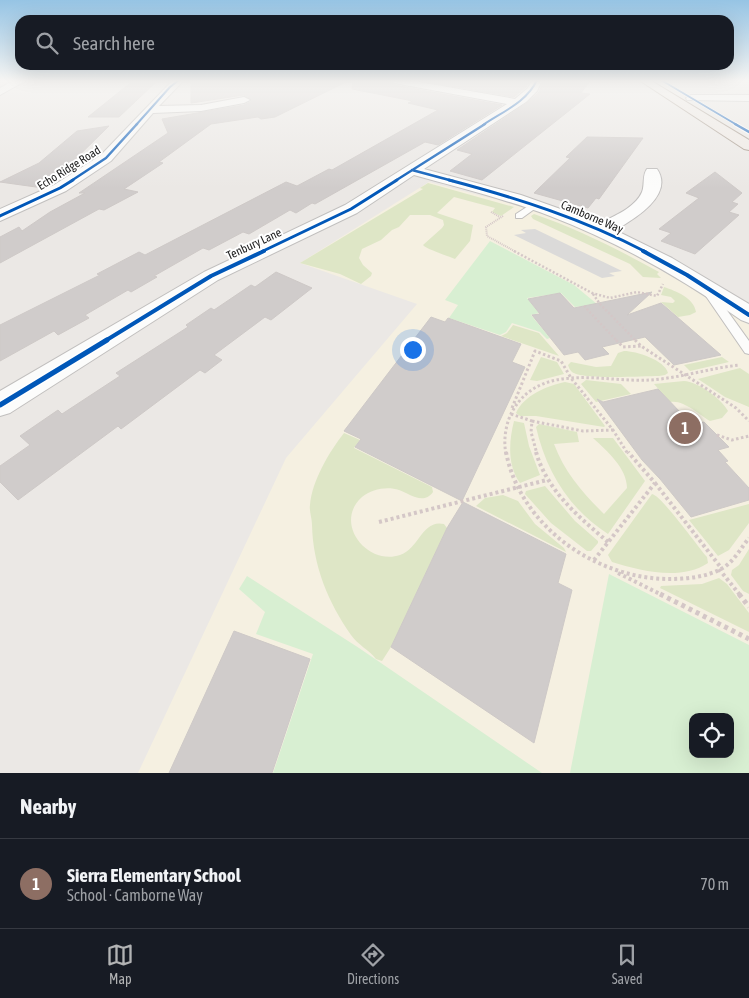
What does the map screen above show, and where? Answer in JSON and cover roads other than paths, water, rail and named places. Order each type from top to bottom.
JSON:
[{"type":"main road","points":[[701,116],[749,146]]},
{"type":"main road","points":[[722,116],[749,132]]},
{"type":"street","name":"Echo Ridge Road","points":[[0,216],[8,207],[60,188],[95,166],[115,150],[144,116]]},
{"type":"street","name":"Tenbury Lane","points":[[0,405],[211,276],[337,217],[497,116]]},
{"type":"street","name":"Camborne Way","points":[[412,170],[536,205],[601,230],[654,256],[702,284],[749,315]]},
{"type":"street","points":[[601,230],[643,205],[653,188],[652,172]]},
{"type":"lane","points":[[519,216],[536,205]]},
{"type":"lane","points":[[702,284],[749,350]]},
{"type":"place","name":"Sierra Elementary School","points":[[685,428]]}]
